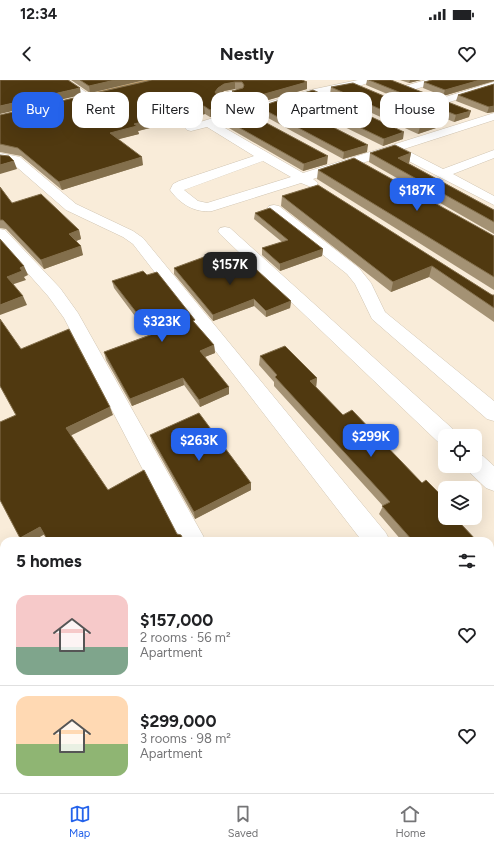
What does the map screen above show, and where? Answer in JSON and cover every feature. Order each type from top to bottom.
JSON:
[{"type":"street","points":[[420,92],[405,86],[436,80]]},
{"type":"street","points":[[314,92],[353,85],[368,86]]},
{"type":"street","points":[[457,107],[439,100],[494,85]]},
{"type":"street","points":[[472,112],[491,119]]},
{"type":"street","points":[[264,157],[184,184],[178,187],[177,190],[196,206],[206,209],[304,179],[347,163],[455,128],[491,119]]},
{"type":"street","points":[[203,125],[210,123],[264,157],[324,191]]},
{"type":"street","points":[[449,126],[455,128]]},
{"type":"street","points":[[404,134],[418,140]]},
{"type":"street","points":[[367,145],[387,150],[442,174],[494,201]]},
{"type":"street","points":[[442,174],[494,154]]},
{"type":"street","points":[[0,157],[16,160],[71,207],[128,234],[138,242],[374,537]]},
{"type":"street","points":[[327,157],[367,168]]},
{"type":"street","points":[[274,209],[353,271],[363,283],[378,315],[494,413]]},
{"type":"street","points":[[225,231],[438,429]]},
{"type":"street","points":[[0,233],[54,292],[72,317],[191,537]]},
{"type":"street","points":[[482,470],[494,481]]},
{"type":"lane","points":[[68,82],[83,92]]},
{"type":"building","points":[[0,80],[68,80],[80,88],[62,92],[12,92],[12,103],[0,106]]},
{"type":"building","points":[[80,80],[115,80],[89,86]]},
{"type":"building","points":[[152,80],[302,80],[307,82],[269,93],[234,92],[232,91],[243,88],[244,85],[242,82],[224,84],[215,92],[211,92],[210,110],[203,106],[203,92],[137,92],[137,123],[134,124],[137,126],[110,133],[142,157],[59,182],[18,148],[0,144],[0,115],[12,112],[12,128],[64,128],[64,100],[72,98],[72,128],[129,128],[129,92],[100,92]]},
{"type":"building","points":[[369,80],[391,80],[422,92],[399,92]]},
{"type":"building","points":[[432,80],[480,80],[445,90],[424,82]]},
{"type":"building","points":[[353,83],[380,94],[380,109],[372,105],[372,92],[342,92],[331,87]]},
{"type":"building","points":[[494,84],[494,106],[489,107],[458,95]]},
{"type":"building","points":[[313,90],[317,92],[307,92]]},
{"type":"building","points":[[277,101],[277,117],[269,112],[269,104]]},
{"type":"building","points":[[449,102],[471,111],[456,115],[449,112]]},
{"type":"building","points":[[372,117],[380,121],[380,128],[395,128],[404,132],[384,139],[361,128],[372,128]]},
{"type":"building","points":[[269,124],[328,156],[304,164],[240,128],[269,128]]},
{"type":"building","points":[[299,128],[335,128],[368,145],[344,152]]},
{"type":"building","points":[[395,145],[411,153],[398,158],[494,210],[494,222],[370,153]]},
{"type":"building","points":[[0,155],[9,156],[14,161],[0,165]]},
{"type":"building","points":[[354,158],[494,236],[494,277],[318,170]]},
{"type":"building","points":[[318,185],[494,295],[494,308],[432,266],[393,282],[282,196]]},
{"type":"building","points":[[0,187],[12,203],[41,194],[79,230],[69,234],[81,246],[41,260],[3,220],[0,220]]},
{"type":"building","points":[[270,208],[323,249],[280,264],[262,248],[288,240],[255,213]]},
{"type":"building","points":[[0,239],[24,266],[20,268],[22,271],[7,277],[23,296],[0,305]]},
{"type":"building","points":[[204,257],[220,273],[249,263],[291,301],[266,311],[254,299],[213,315],[174,268]]},
{"type":"building","points":[[143,271],[147,275],[157,272],[195,320],[193,321],[214,345],[200,351],[229,387],[199,400],[183,378],[130,399],[104,352],[153,334],[112,281]]},
{"type":"building","points":[[0,319],[21,349],[69,329],[110,407],[66,428],[108,490],[144,470],[177,534],[181,535],[182,537],[46,537],[40,527],[19,537],[0,500],[0,422],[16,415],[0,386]]},
{"type":"building","points":[[285,346],[317,378],[310,381],[343,415],[352,410],[422,483],[426,480],[438,492],[438,525],[462,525],[473,537],[409,537],[382,506],[390,502],[275,377],[277,375],[260,356]]},
{"type":"building","points":[[199,413],[251,483],[194,512],[150,435]]},
{"type":"waterway","points":[[97,92],[150,80]]}]
